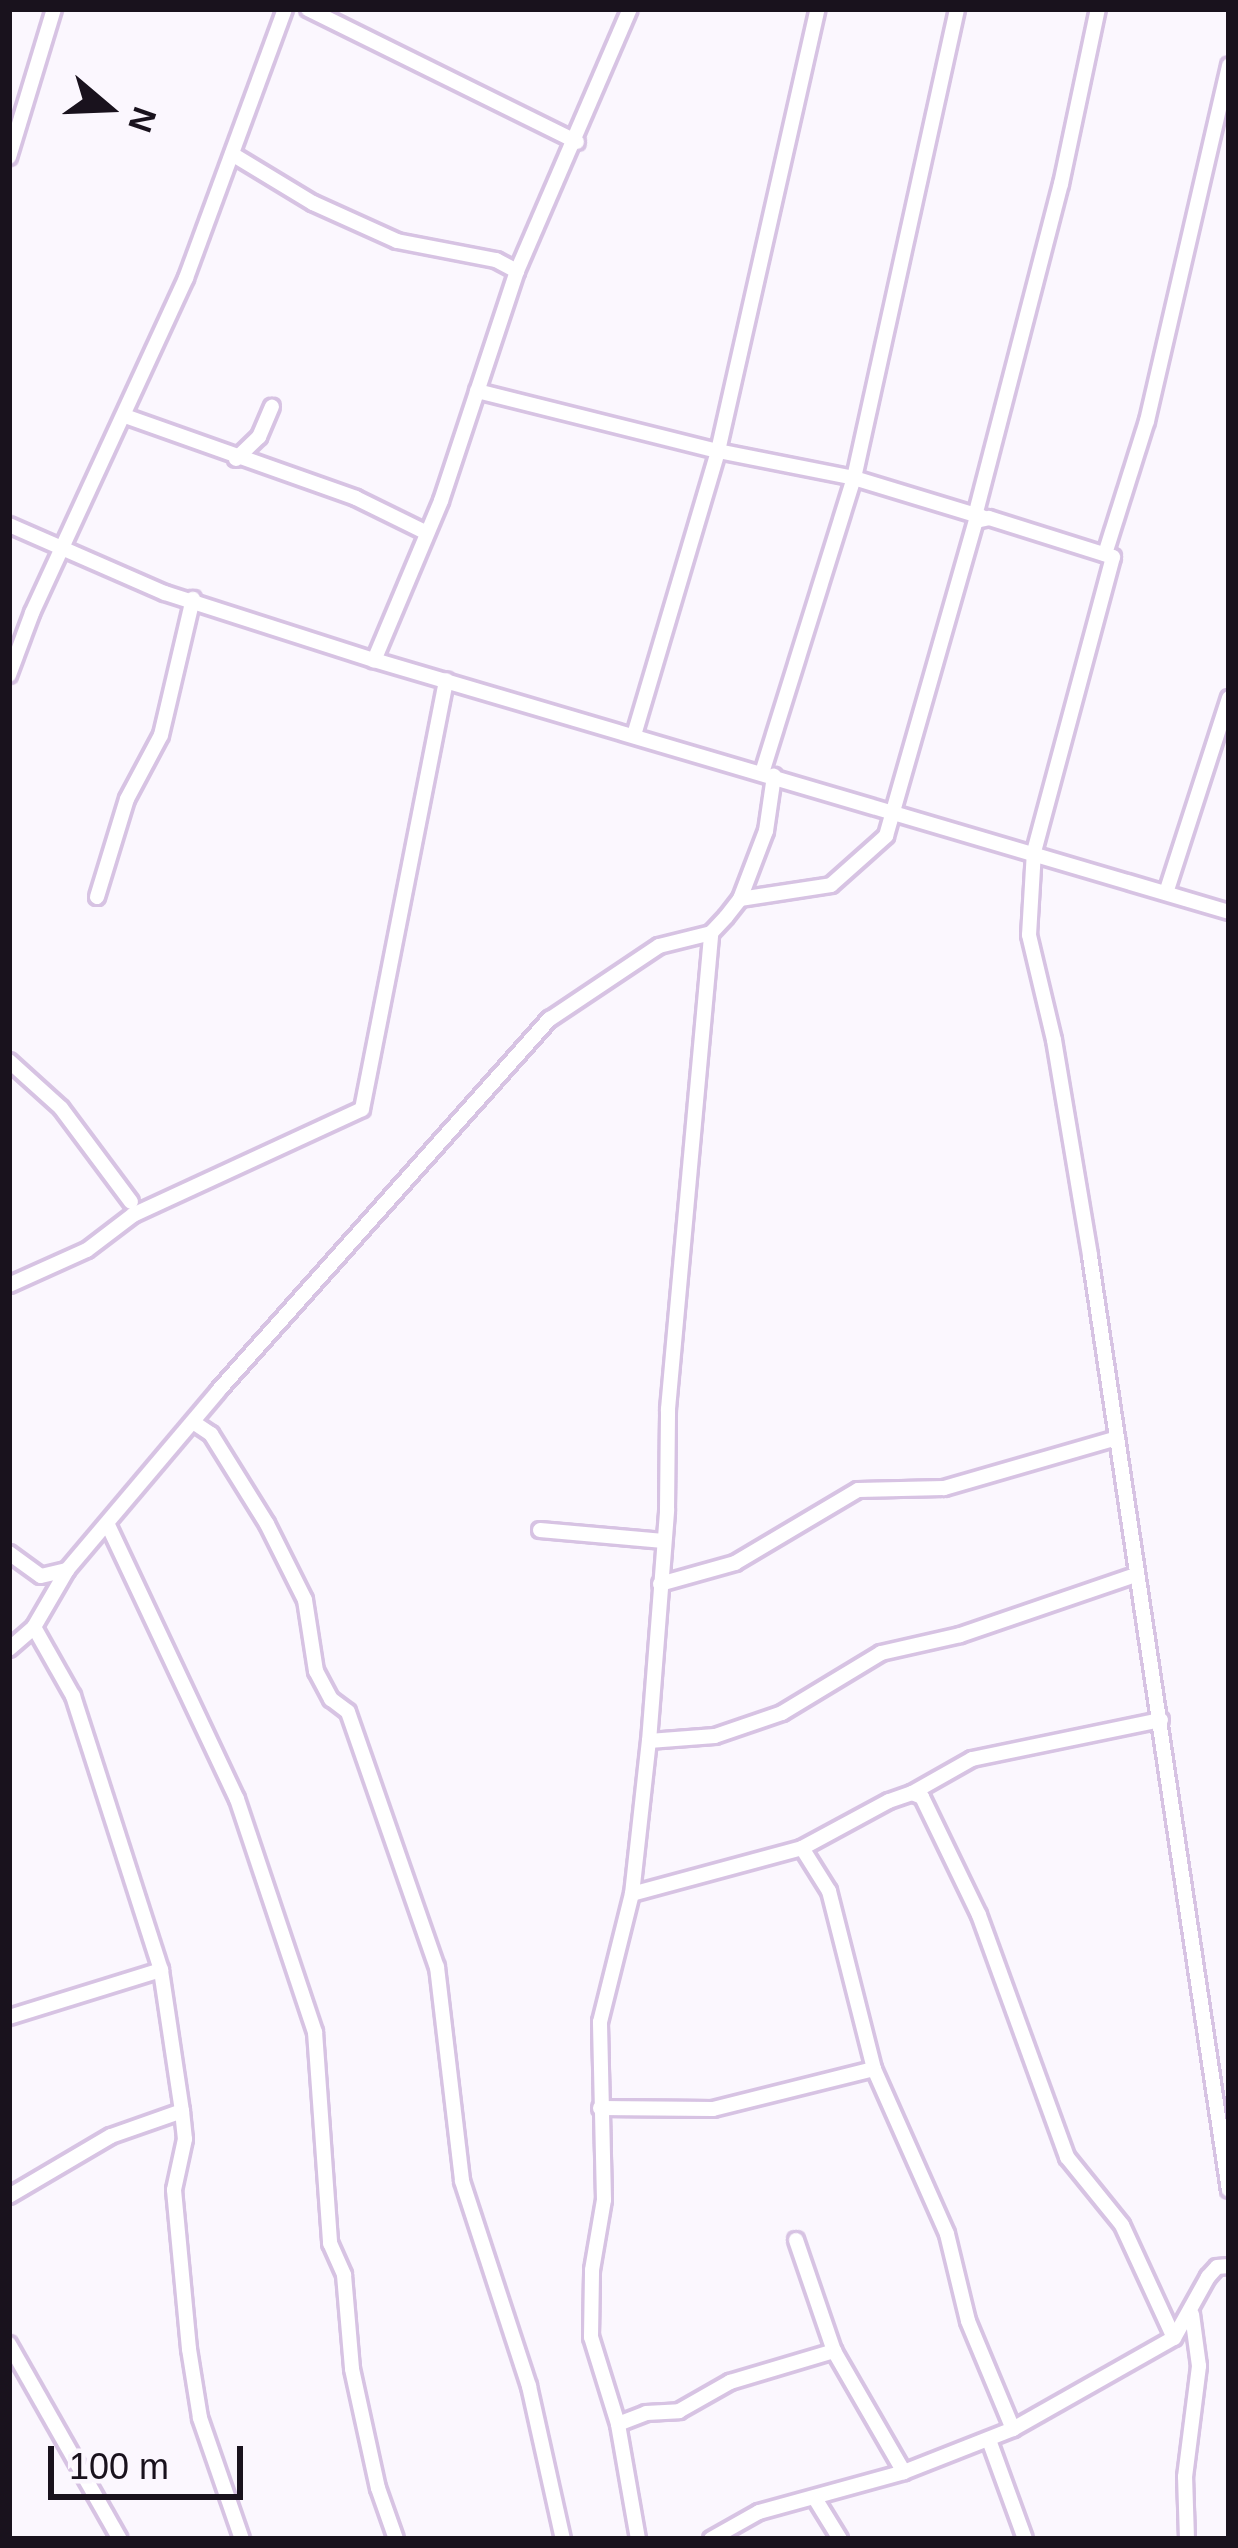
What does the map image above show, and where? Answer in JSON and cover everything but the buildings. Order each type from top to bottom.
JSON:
[{"type":"street","points":[[9,157],[54,9]]},
{"type":"street","points":[[9,675],[32,613],[125,416],[232,154],[285,9]]},
{"type":"street","points":[[308,9],[577,142]]},
{"type":"street","points":[[374,660],[428,533],[517,271],[577,142],[630,9]]},
{"type":"street","points":[[634,735],[718,452],[818,9]]},
{"type":"street","points":[[9,1649],[34,1627],[67,1570],[194,1422],[550,1019],[659,946],[711,932],[740,899],[766,831],[768,774],[854,478],[957,9]]},
{"type":"street","points":[[740,899],[831,885],[886,836],[897,812],[978,517],[1061,184],[1098,9]]},
{"type":"street","points":[[1105,554],[1147,421],[1229,65]]},
{"type":"street","points":[[232,154],[314,203],[397,241],[496,260],[517,271]]},
{"type":"street","points":[[477,391],[718,452],[854,478],[1105,554],[1114,562],[1034,851],[1029,935],[1064,1096],[1135,1575],[1222,2079],[1229,2190]]},
{"type":"street","points":[[236,459],[259,437],[272,407]]},
{"type":"street","points":[[125,416],[356,498],[428,533]]},
{"type":"street","points":[[9,525],[165,593],[374,660],[1229,911]]},
{"type":"street","points":[[97,897],[127,799],[161,735],[193,599]]},
{"type":"street","points":[[9,1285],[87,1250],[133,1215],[362,1108],[446,680]]},
{"type":"street","points":[[1166,893],[1229,698]]},
{"type":"street","points":[[638,2539],[618,2424],[591,2338],[592,2270],[604,2200],[600,2022],[632,1894],[649,1742],[668,1409],[711,932]]},
{"type":"street","points":[[9,1061],[61,1108],[130,1202]]},
{"type":"street","points":[[194,1422],[211,1434],[268,1524],[305,1600],[316,1671],[331,1700],[348,1712],[437,1967],[462,2181],[529,2386],[563,2539]]},
{"type":"street","points":[[660,1584],[735,1563],[858,1490],[944,1488],[1117,1438]]},
{"type":"street","points":[[108,1525],[237,1799],[315,2032],[330,2243],[344,2275],[352,2369],[378,2488],[396,2539]]},
{"type":"street","points":[[540,1531],[664,1541]]},
{"type":"street","points":[[9,1552],[41,1576],[67,1570]]},
{"type":"street","points":[[649,1742],[715,1736],[782,1713],[880,1653],[960,1635],[1135,1575]]},
{"type":"street","points":[[34,1627],[73,1696],[161,1970],[185,2139],[174,2190],[189,2349],[200,2418],[242,2539]]},
{"type":"street","points":[[632,1894],[802,1848],[972,1759],[1161,1720]]},
{"type":"street","points":[[912,1793],[927,1804],[979,1915],[1067,2157],[1122,2225],[1174,2338]]},
{"type":"street","points":[[802,1848],[829,1891],[874,2069],[947,2234],[968,2321],[1013,2428]]},
{"type":"street","points":[[9,2017],[161,1970]]},
{"type":"street","points":[[600,2108],[713,2109],[874,2069]]},
{"type":"street","points":[[9,2196],[111,2136],[182,2111]]},
{"type":"street","points":[[796,2240],[834,2351],[904,2471]]},
{"type":"street","points":[[711,2539],[759,2512],[816,2500],[904,2471],[1013,2428],[1174,2338],[1192,2314],[1208,2276],[1217,2267],[1229,2266]]},
{"type":"street","points":[[1187,2539],[1185,2476],[1199,2366],[1192,2314]]},
{"type":"street","points":[[9,2344],[120,2539]]},
{"type":"street","points":[[618,2424],[646,2413],[680,2410],[730,2382],[834,2351]]},
{"type":"street","points":[[988,2440],[1024,2539]]},
{"type":"street","points":[[816,2500],[840,2539]]}]
